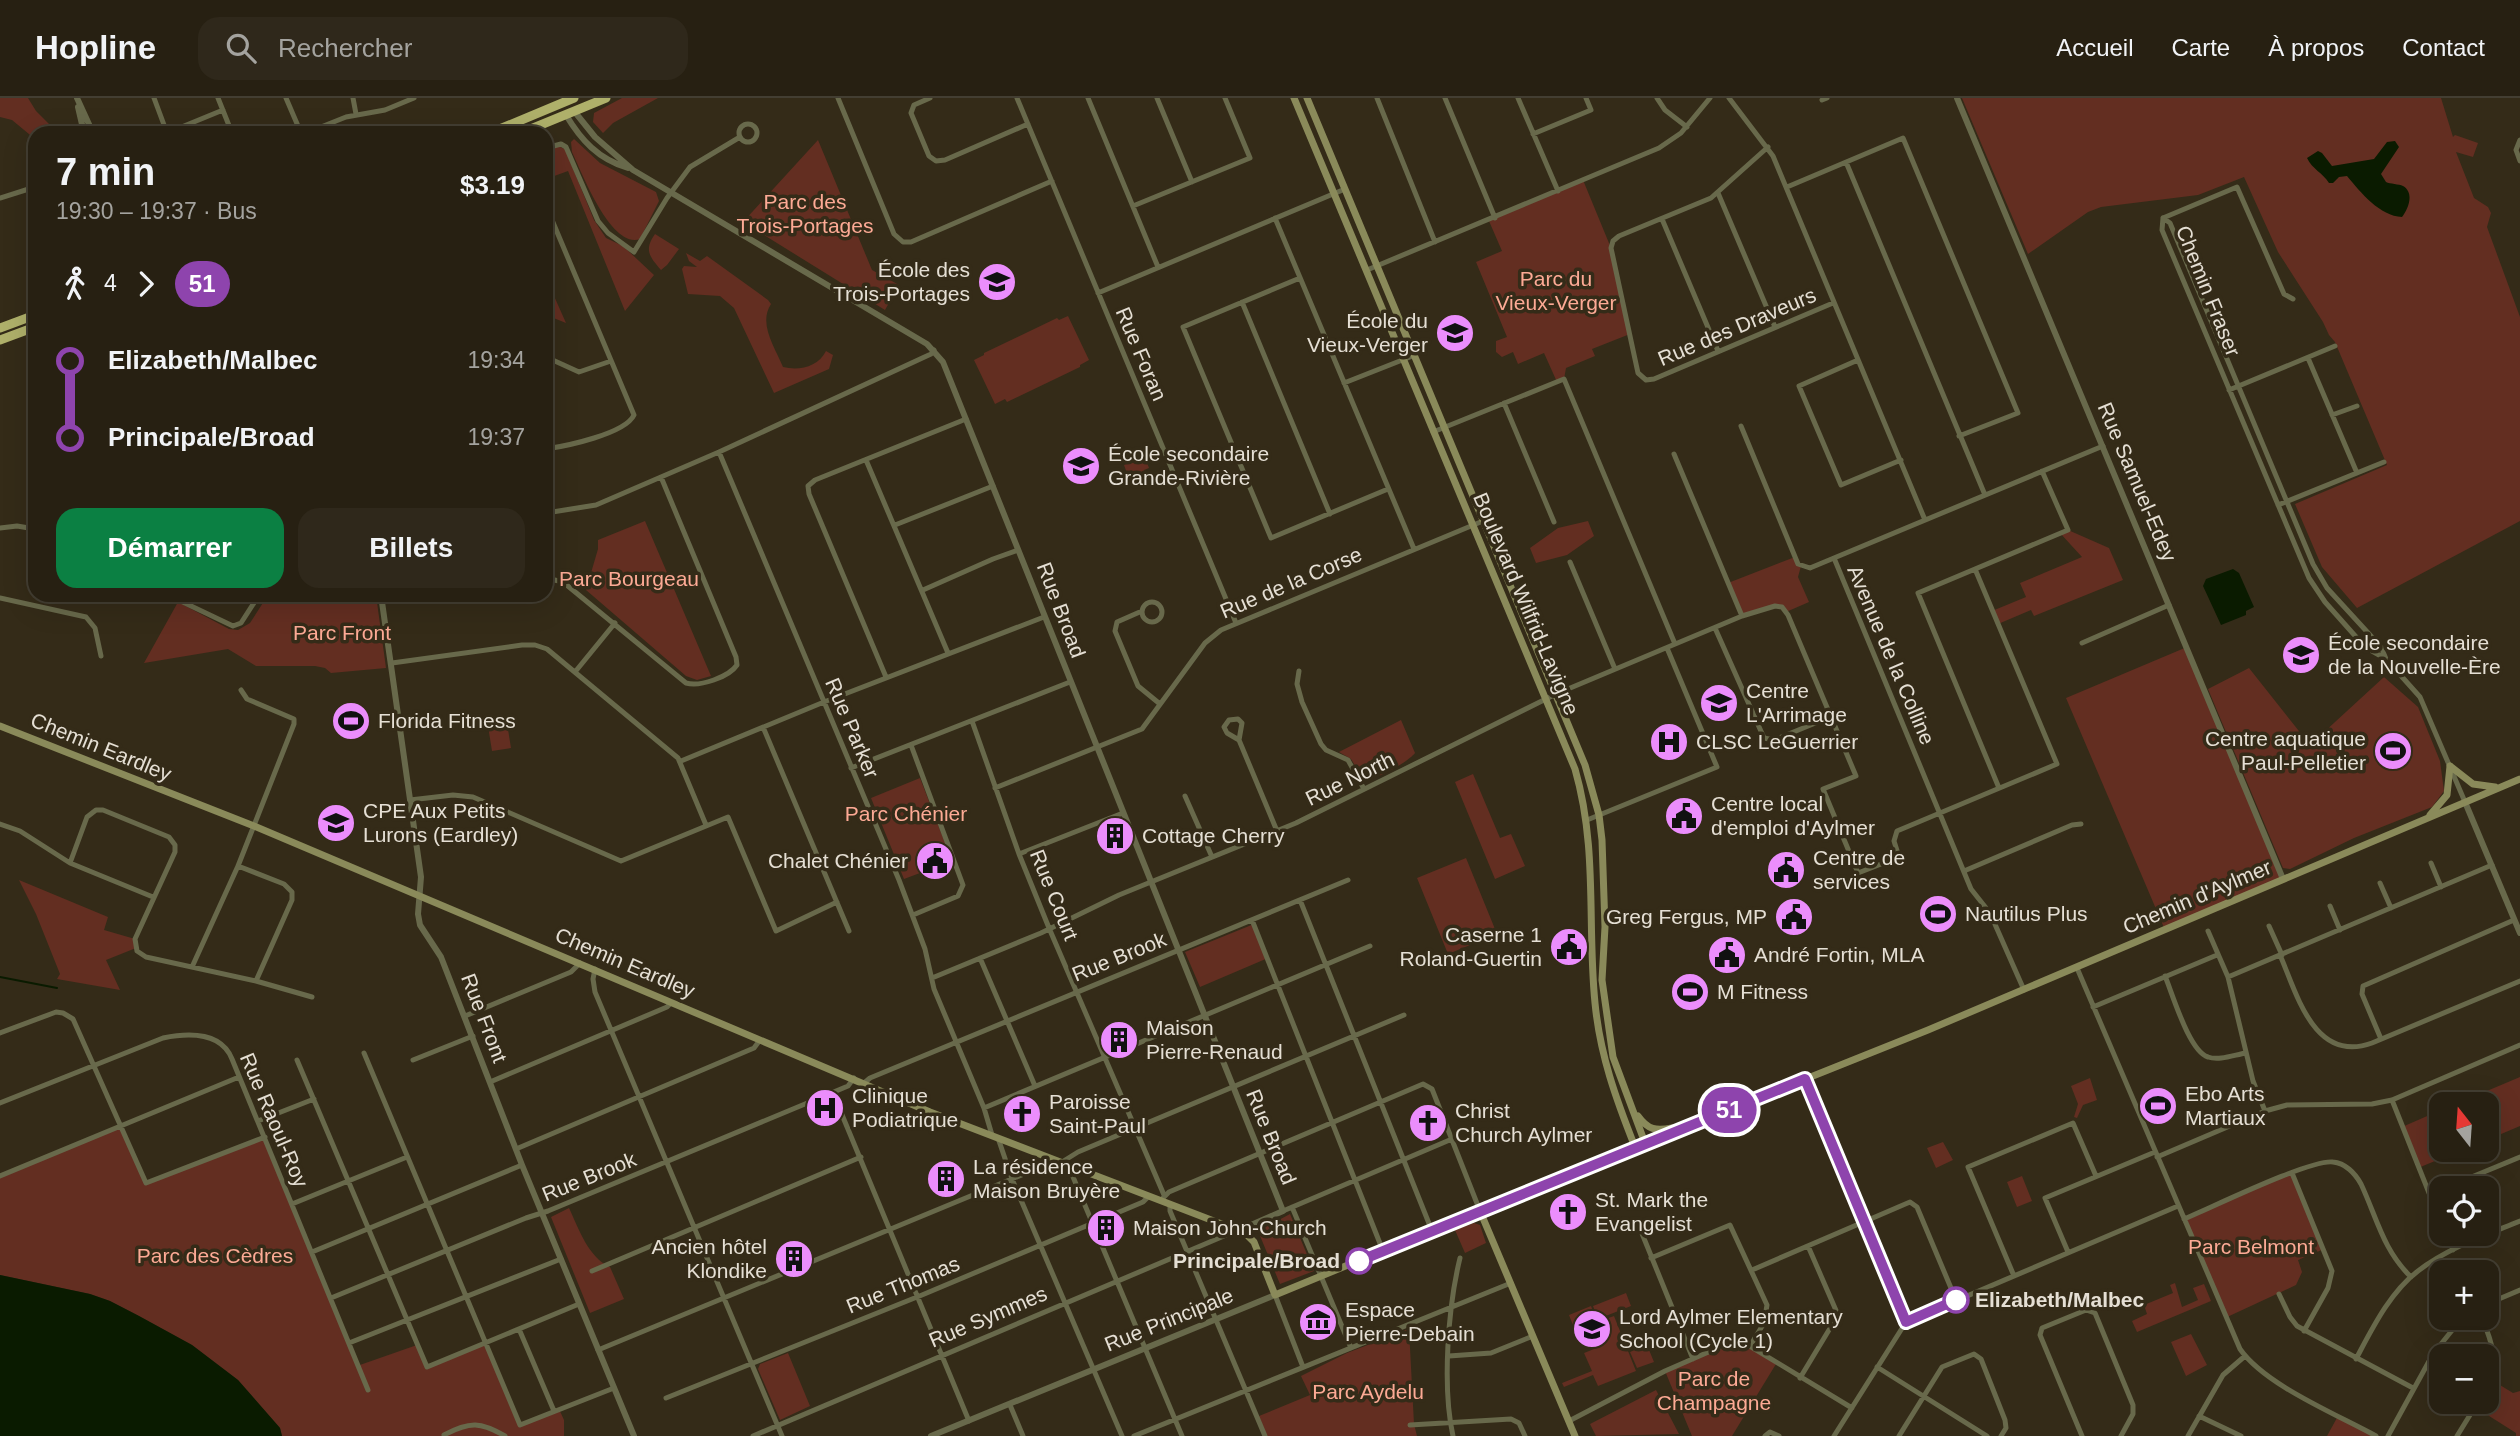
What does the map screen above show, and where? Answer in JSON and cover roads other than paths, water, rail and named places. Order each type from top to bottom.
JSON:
[{"type":"highway","points":[[538,126],[606,98]]},
{"type":"highway","points":[[506,126],[565,100]]},
{"type":"highway","points":[[0,328],[28,318]]},
{"type":"highway","points":[[0,340],[28,330]]},
{"type":"main road","name":"Boulevard Wilfrid-Lavigne","points":[[1294,98],[1576,769],[1591,853],[1593,980],[1598,1030],[1610,1083],[1635,1147]]},
{"type":"main road","name":"Boulevard Wilfrid-Lavigne","points":[[1307,98],[1585,765],[1599,815],[1603,859],[1603,990],[1613,1056],[1645,1143]]},
{"type":"main road","points":[[565,100],[570,113]]},
{"type":"main road","name":"Chemin Eardley","points":[[0,726],[254,827],[930,1112],[1165,1200],[1241,1232]]},
{"type":"main road","points":[[2450,766],[2473,785],[2502,786]]},
{"type":"main road","points":[[2424,820],[2447,795],[2450,766]]},
{"type":"main road","name":"Chemin d'Aylmer","points":[[1887,1047],[2520,779]]},
{"type":"main road","name":"Rue Principale","points":[[1275,1295],[1887,1047]]},
{"type":"main road","points":[[1630,1103],[1650,1129],[1662,1130],[1693,1124]]},
{"type":"main road","points":[[1480,1211],[1575,1436]]},
{"type":"main road","points":[[1241,1232],[1254,1242],[1275,1295]]},
{"type":"street","points":[[76,98],[82,126]]},
{"type":"street","points":[[76,98],[90,126]]},
{"type":"street","points":[[153,98],[164,126]]},
{"type":"street","points":[[218,98],[229,126]]},
{"type":"street","points":[[286,98],[300,126]]},
{"type":"street","points":[[353,98],[356,114]]},
{"type":"street","points":[[323,126],[356,114],[383,110],[414,98]]},
{"type":"street","points":[[838,98],[894,234],[903,242],[911,242],[1052,181]]},
{"type":"street","points":[[930,98],[918,103],[911,113],[929,156],[936,161],[1028,124]]},
{"type":"street","name":"Rue Foran","points":[[1017,98],[1236,623]]},
{"type":"street","points":[[1088,98],[1158,267]]},
{"type":"street","points":[[1157,98],[1192,182]]},
{"type":"street","points":[[1133,206],[1250,158],[1225,98]]},
{"type":"street","points":[[1377,98],[1435,242]]},
{"type":"street","points":[[1445,98],[1495,218]]},
{"type":"street","points":[[1518,98],[1558,191]]},
{"type":"street","points":[[1534,134],[1591,110],[1586,98]]},
{"type":"street","points":[[1657,98],[1665,110],[1687,127]]},
{"type":"street","points":[[1367,270],[1659,148],[1687,127],[1710,98]]},
{"type":"street","points":[[1728,98],[1768,147],[1787,187],[1925,520]]},
{"type":"street","name":"Rue Samuel-Edey","points":[[1957,98],[2283,879]]},
{"type":"street","points":[[184,126],[223,110]]},
{"type":"street","name":"Rue Broad","points":[[570,113],[633,170]]},
{"type":"street","name":"Rue Broad","points":[[570,113],[579,137],[598,154],[672,192],[934,350],[946,368],[1283,1211]]},
{"type":"street","points":[[553,145],[566,147],[598,221],[608,233],[634,252],[690,167],[740,137]]},
{"type":"street","points":[[1787,187],[1903,138],[2018,413],[1959,436]]},
{"type":"street","points":[[2520,141],[2516,150],[2520,160]]},
{"type":"street","name":"Rue des Draveurs","points":[[1768,147],[1718,194],[1619,236],[1613,241],[1611,248],[1638,373],[1646,380],[1654,379],[1833,303]]},
{"type":"street","points":[[1846,162],[1984,495]]},
{"type":"street","points":[[2163,218],[2237,187],[2284,294],[2293,299]]},
{"type":"street","points":[[0,198],[28,189]]},
{"type":"street","points":[[1098,293],[1345,189]]},
{"type":"street","points":[[1718,194],[1775,327]]},
{"type":"street","points":[[1275,218],[1414,549]]},
{"type":"street","name":"Chemin Fraser","points":[[2163,218],[2170,223],[2320,579],[2420,697],[2520,933]]},
{"type":"street","name":"Chemin Fraser","points":[[2163,218],[2162,230],[2309,578],[2325,602],[2365,647],[2386,659]]},
{"type":"street","points":[[1662,219],[1718,351]]},
{"type":"street","points":[[553,222],[632,408],[633,418],[583,443],[553,448]]},
{"type":"street","points":[[1300,278],[1183,327],[1271,538],[1388,489]]},
{"type":"street","points":[[1242,302],[1330,514]]},
{"type":"street","points":[[2229,390],[2335,346]]},
{"type":"street","points":[[553,512],[596,505],[719,452],[931,354],[934,350]]},
{"type":"street","points":[[1345,383],[1415,355]]},
{"type":"street","points":[[2308,358],[2357,473]]},
{"type":"street","points":[[553,360],[579,372],[611,361]]},
{"type":"street","points":[[1858,360],[1800,386],[1841,485],[1900,460]]},
{"type":"street","points":[[1433,432],[1564,379],[1675,644]]},
{"type":"street","points":[[1504,403],[1554,522]]},
{"type":"street","points":[[2332,415],[2357,406]]},
{"type":"street","points":[[886,677],[808,486],[815,480],[966,419]]},
{"type":"street","points":[[1741,426],[1798,564],[1810,568],[1834,558]]},
{"type":"street","name":"Avenue de la Colline","points":[[2024,990],[1990,913],[1972,889],[1834,558],[2103,446]]},
{"type":"street","name":"Rue Parker","points":[[719,452],[912,915],[934,989],[1122,1436]]},
{"type":"street","points":[[1674,454],[1742,617]]},
{"type":"street","points":[[866,460],[948,653]]},
{"type":"street","points":[[2278,505],[2384,461]]},
{"type":"street","points":[[1999,788],[1917,593],[2068,530],[2042,471]]},
{"type":"street","points":[[553,580],[563,582],[690,685],[701,684],[734,670],[737,664],[661,477]]},
{"type":"street","points":[[895,525],[993,486]]},
{"type":"street","name":"Rue de la Corse","points":[[995,788],[1142,729],[1210,637],[1236,623],[1483,521]]},
{"type":"street","points":[[0,528],[28,528]]},
{"type":"street","points":[[923,590],[1018,550]]},
{"type":"street","points":[[1570,562],[1615,670]]},
{"type":"street","points":[[1715,628],[1764,738],[1774,740],[1830,717],[1856,776],[1823,789],[1858,873],[1899,857],[1894,841],[1897,831],[2057,764],[1975,569]]},
{"type":"street","points":[[0,598],[86,617],[95,628],[101,656]]},
{"type":"street","points":[[183,602],[233,626],[241,623],[254,602]]},
{"type":"street","name":"Rue Front","points":[[382,602],[421,877],[418,914],[420,925],[441,957],[522,1166],[634,1436]]},
{"type":"street","name":"Rue North","points":[[932,978],[1277,831],[1556,694],[1775,606],[1784,609],[1830,717]]},
{"type":"street","points":[[2082,643],[2169,606]]},
{"type":"street","points":[[1142,611],[1117,622],[1115,631],[1138,686],[1160,704]]},
{"type":"street","points":[[681,761],[886,677],[1044,617]]},
{"type":"street","points":[[575,672],[615,623]]},
{"type":"street","points":[[392,663],[529,645],[547,649],[681,761],[706,825]]},
{"type":"street","points":[[1587,820],[1717,767],[1667,648]]},
{"type":"street","points":[[1299,671],[1297,684],[1302,702],[1321,744],[1326,750],[1348,760],[1364,789]]},
{"type":"street","points":[[851,768],[1070,682]]},
{"type":"street","points":[[192,967],[238,866],[293,729],[294,719],[247,699],[241,690]]},
{"type":"street","name":"Rue Court","points":[[972,721],[1019,854],[1049,928],[1265,1436]]},
{"type":"street","points":[[764,727],[849,931]]},
{"type":"street","points":[[1239,740],[1277,831]]},
{"type":"street","points":[[911,745],[963,885],[958,897],[912,915]]},
{"type":"street","points":[[410,800],[453,795],[473,797],[621,861],[728,817],[776,931],[837,902]]},
{"type":"street","points":[[1185,796],[1212,857]]},
{"type":"street","points":[[70,863],[87,817],[96,810],[103,810],[169,837],[175,845],[175,852],[135,939],[137,951],[146,957],[256,981],[312,997]]},
{"type":"street","points":[[1019,854],[1123,813]]},
{"type":"street","points":[[0,824],[20,831],[70,863],[153,897]]},
{"type":"street","points":[[1964,870],[2071,825],[2081,824]]},
{"type":"street","points":[[2431,863],[2441,887]]},
{"type":"street","points":[[2228,977],[2492,865]]},
{"type":"street","points":[[238,866],[284,884],[292,892],[292,900],[256,981]]},
{"type":"street","name":"Rue Brook","points":[[864,1083],[870,1078],[1077,991],[1348,880]]},
{"type":"street","points":[[2380,883],[2391,908]]},
{"type":"street","points":[[1300,900],[1432,1230]]},
{"type":"street","points":[[2330,906],[2340,930]]},
{"type":"street","points":[[1252,920],[1383,1251]]},
{"type":"street","points":[[2381,1039],[2361,991],[2363,986],[2514,920]]},
{"type":"street","points":[[2269,926],[2306,1016],[2316,1031],[2333,1042],[2353,1047],[2365,1046],[2520,981]]},
{"type":"street","points":[[2208,931],[2228,977],[2253,1081],[2265,1111]]},
{"type":"street","points":[[984,1108],[1370,946]]},
{"type":"street","points":[[2093,1007],[2217,955]]},
{"type":"street","points":[[980,958],[1035,1086]]},
{"type":"street","points":[[464,1016],[571,972],[580,963]]},
{"type":"street","points":[[2077,968],[2236,1341],[2245,1356],[2277,1383],[2376,1436]]},
{"type":"street","points":[[595,969],[593,985],[782,1436]]},
{"type":"street","points":[[2165,976],[2199,1052],[2214,1058],[2246,1053]]},
{"type":"street","points":[[490,1082],[671,1003]]},
{"type":"street","points":[[0,1033],[56,1012],[73,1019],[78,1025],[146,1183],[265,1137]]},
{"type":"street","points":[[1182,1436],[1065,1163],[1078,1152],[1404,1015]]},
{"type":"street","name":"Rue Raoul-Roy","points":[[0,1103],[163,1038],[195,1036],[221,1043],[228,1050],[265,1137],[368,1390]]},
{"type":"street","points":[[414,1060],[472,1037]]},
{"type":"street","points":[[516,1149],[754,1048],[760,1040]]},
{"type":"street","points":[[2068,1252],[2045,1198],[2265,1111],[2287,1105],[2372,1104],[2392,1100],[2520,1045]]},
{"type":"street","points":[[364,1053],[520,1425],[614,1388]]},
{"type":"street","points":[[297,1060],[427,1367],[579,1304]]},
{"type":"street","points":[[0,1176],[239,1077]]},
{"type":"street","name":"Rue Brook","points":[[331,1298],[833,1093],[848,1086],[854,1078]]},
{"type":"street","points":[[1805,1079],[1906,1322]]},
{"type":"street","points":[[1165,1200],[1259,1154],[1427,1084],[1432,1089],[1480,1211]]},
{"type":"street","points":[[833,1093],[969,1421]]},
{"type":"street","points":[[258,1121],[314,1099]]},
{"type":"street","points":[[2392,1100],[2429,1192]]},
{"type":"street","points":[[2014,1276],[1968,1167],[2073,1123],[2096,1176]]},
{"type":"street","name":"Rue Symmes","points":[[753,1436],[1116,1280],[1241,1232],[1251,1225],[1452,1139]]},
{"type":"street","points":[[292,1204],[408,1157]]},
{"type":"street","points":[[592,1270],[861,1157]]},
{"type":"street","points":[[2474,1176],[2520,1157]]},
{"type":"street","points":[[598,1350],[1048,1164],[1050,1158]]},
{"type":"street","points":[[2184,1219],[2292,1173],[2325,1162],[2337,1162],[2350,1169],[2359,1181],[2390,1254],[2411,1276]]},
{"type":"street","points":[[312,1252],[522,1166]]},
{"type":"street","points":[[2292,1173],[2332,1271],[2328,1287],[2304,1331]]},
{"type":"street","name":"Rue Thomas","points":[[666,1398],[1092,1224],[1146,1201],[1149,1196]]},
{"type":"street","points":[[1752,1270],[1907,1203],[1915,1204],[1956,1300]]},
{"type":"street","points":[[1834,1436],[1906,1322],[2178,1206]]},
{"type":"street","name":"Rue Broad","points":[[1292,1207],[1351,1349]]},
{"type":"street","points":[[2356,1359],[2379,1317],[2411,1276],[2453,1250],[2520,1221]]},
{"type":"street","points":[[1651,1258],[1730,1225],[1765,1299],[1767,1312],[1762,1328],[1750,1346]]},
{"type":"street","points":[[1641,1231],[1693,1359]]},
{"type":"street","points":[[1800,1378],[1838,1315],[1808,1246]]},
{"type":"street","points":[[2451,1246],[2453,1250]]},
{"type":"street","points":[[1453,1436],[1450,1421],[1450,1307],[1460,1258]]},
{"type":"street","points":[[349,1343],[561,1259]]},
{"type":"street","points":[[1134,1436],[1511,1283]]},
{"type":"street","points":[[2499,1299],[2520,1290]]},
{"type":"street","points":[[2279,1294],[2292,1321],[2304,1331],[2413,1388]]},
{"type":"street","points":[[1275,1295],[1303,1367]]},
{"type":"street","name":"Rue Principale","points":[[931,1436],[1275,1295]]},
{"type":"street","points":[[2082,1436],[2040,1335],[2042,1328],[2086,1310],[2095,1313],[2133,1405],[2133,1414],[2121,1436]]},
{"type":"street","points":[[519,1329],[554,1411]]},
{"type":"street","points":[[2388,1436],[2436,1349],[2452,1330]]},
{"type":"street","points":[[1449,1356],[1491,1353],[1533,1336]]},
{"type":"street","points":[[1569,1421],[1736,1340],[1852,1408]]},
{"type":"street","points":[[1899,1436],[1945,1365],[1971,1354],[1981,1359],[2005,1420],[2006,1428],[2001,1436]]},
{"type":"street","points":[[2188,1436],[2223,1375],[2245,1356]]},
{"type":"street","points":[[1877,1367],[1987,1436]]},
{"type":"street","points":[[1010,1405],[1023,1436]]},
{"type":"street","points":[[2457,1436],[2470,1414]]},
{"type":"street","points":[[2199,1416],[2241,1436]]},
{"type":"street","points":[[1410,1425],[1511,1419],[1519,1423],[1525,1436]]},
{"type":"street","points":[[444,1435],[471,1424],[487,1425],[505,1436]]},
{"type":"street","points":[[1765,1436],[1770,1432],[1779,1436]]},
{"type":"waterway","points":[[0,977],[57,988]]},
{"type":"place","name":"École des Trois-Portages","points":[[997,282]]},
{"type":"place","name":"École du Vieux-Verger","points":[[1455,333]]},
{"type":"place","name":"École secondaire Grande-Rivière","points":[[1081,466]]},
{"type":"place","name":"École secondaire de la Nouvelle-Ère","points":[[2301,655]]},
{"type":"place","name":"Centre L'Arrimage","points":[[1719,703]]},
{"type":"place","name":"Florida Fitness","points":[[351,721]]},
{"type":"place","name":"CLSC LeGuerrier","points":[[1669,742]]},
{"type":"place","name":"Centre aquatique Paul-Pelletier","points":[[2393,751]]},
{"type":"place","name":"Centre local d'emploi d'Aylmer","points":[[1684,816]]},
{"type":"place","name":"CPE Aux Petits Lurons (Eardley)","points":[[336,823]]},
{"type":"place","name":"Cottage Cherry","points":[[1115,836]]},
{"type":"place","name":"Chalet Chénier","points":[[935,861]]},
{"type":"place","name":"Centre de services","points":[[1786,870]]},
{"type":"place","name":"Nautilus Plus","points":[[1938,914]]},
{"type":"place","name":"Greg Fergus, MP","points":[[1794,917]]},
{"type":"place","name":"Caserne 1 Roland-Guertin","points":[[1569,947]]},
{"type":"place","name":"André Fortin, MLA","points":[[1727,955]]},
{"type":"place","name":"M Fitness","points":[[1690,992]]},
{"type":"place","name":"Maison Pierre-Renaud","points":[[1119,1040]]},
{"type":"place","name":"Ebo Arts Martiaux","points":[[2158,1106]]},
{"type":"place","name":"Clinique Podiatrique","points":[[825,1108]]},
{"type":"place","name":"Paroisse Saint-Paul","points":[[1022,1114]]},
{"type":"place","name":"Christ Church Aylmer","points":[[1428,1123]]},
{"type":"place","name":"La résidence Maison Bruyère","points":[[946,1179]]},
{"type":"place","name":"St. Mark the Evangelist","points":[[1568,1212]]},
{"type":"place","name":"Maison John-Church","points":[[1106,1228]]},
{"type":"place","name":"Ancien hôtel Klondike","points":[[794,1259]]},
{"type":"place","name":"Principale/Broad","points":[[1359,1261]]},
{"type":"place","name":"Elizabeth/Malbec","points":[[1956,1300]]},
{"type":"place","name":"Espace Pierre-Debain","points":[[1318,1322]]},
{"type":"place","name":"Lord Aylmer Elementary School (Cycle 1)","points":[[1592,1329]]},
{"type":"park label","name":"Parc des Trois-Portages","points":[[805,214]]},
{"type":"park label","name":"Parc du Vieux-Verger","points":[[1556,291]]},
{"type":"park label","name":"Parc Bourgeau","points":[[629,579]]},
{"type":"park label","name":"Parc Front","points":[[342,633]]},
{"type":"park label","name":"Parc Chénier","points":[[906,814]]},
{"type":"park label","name":"Parc Belmont","points":[[2251,1247]]},
{"type":"park label","name":"Parc des Cèdres","points":[[215,1256]]},
{"type":"park label","name":"Parc de Champagne","points":[[1714,1391]]},
{"type":"park label","name":"Parc Aydelu","points":[[1368,1392]]}]
